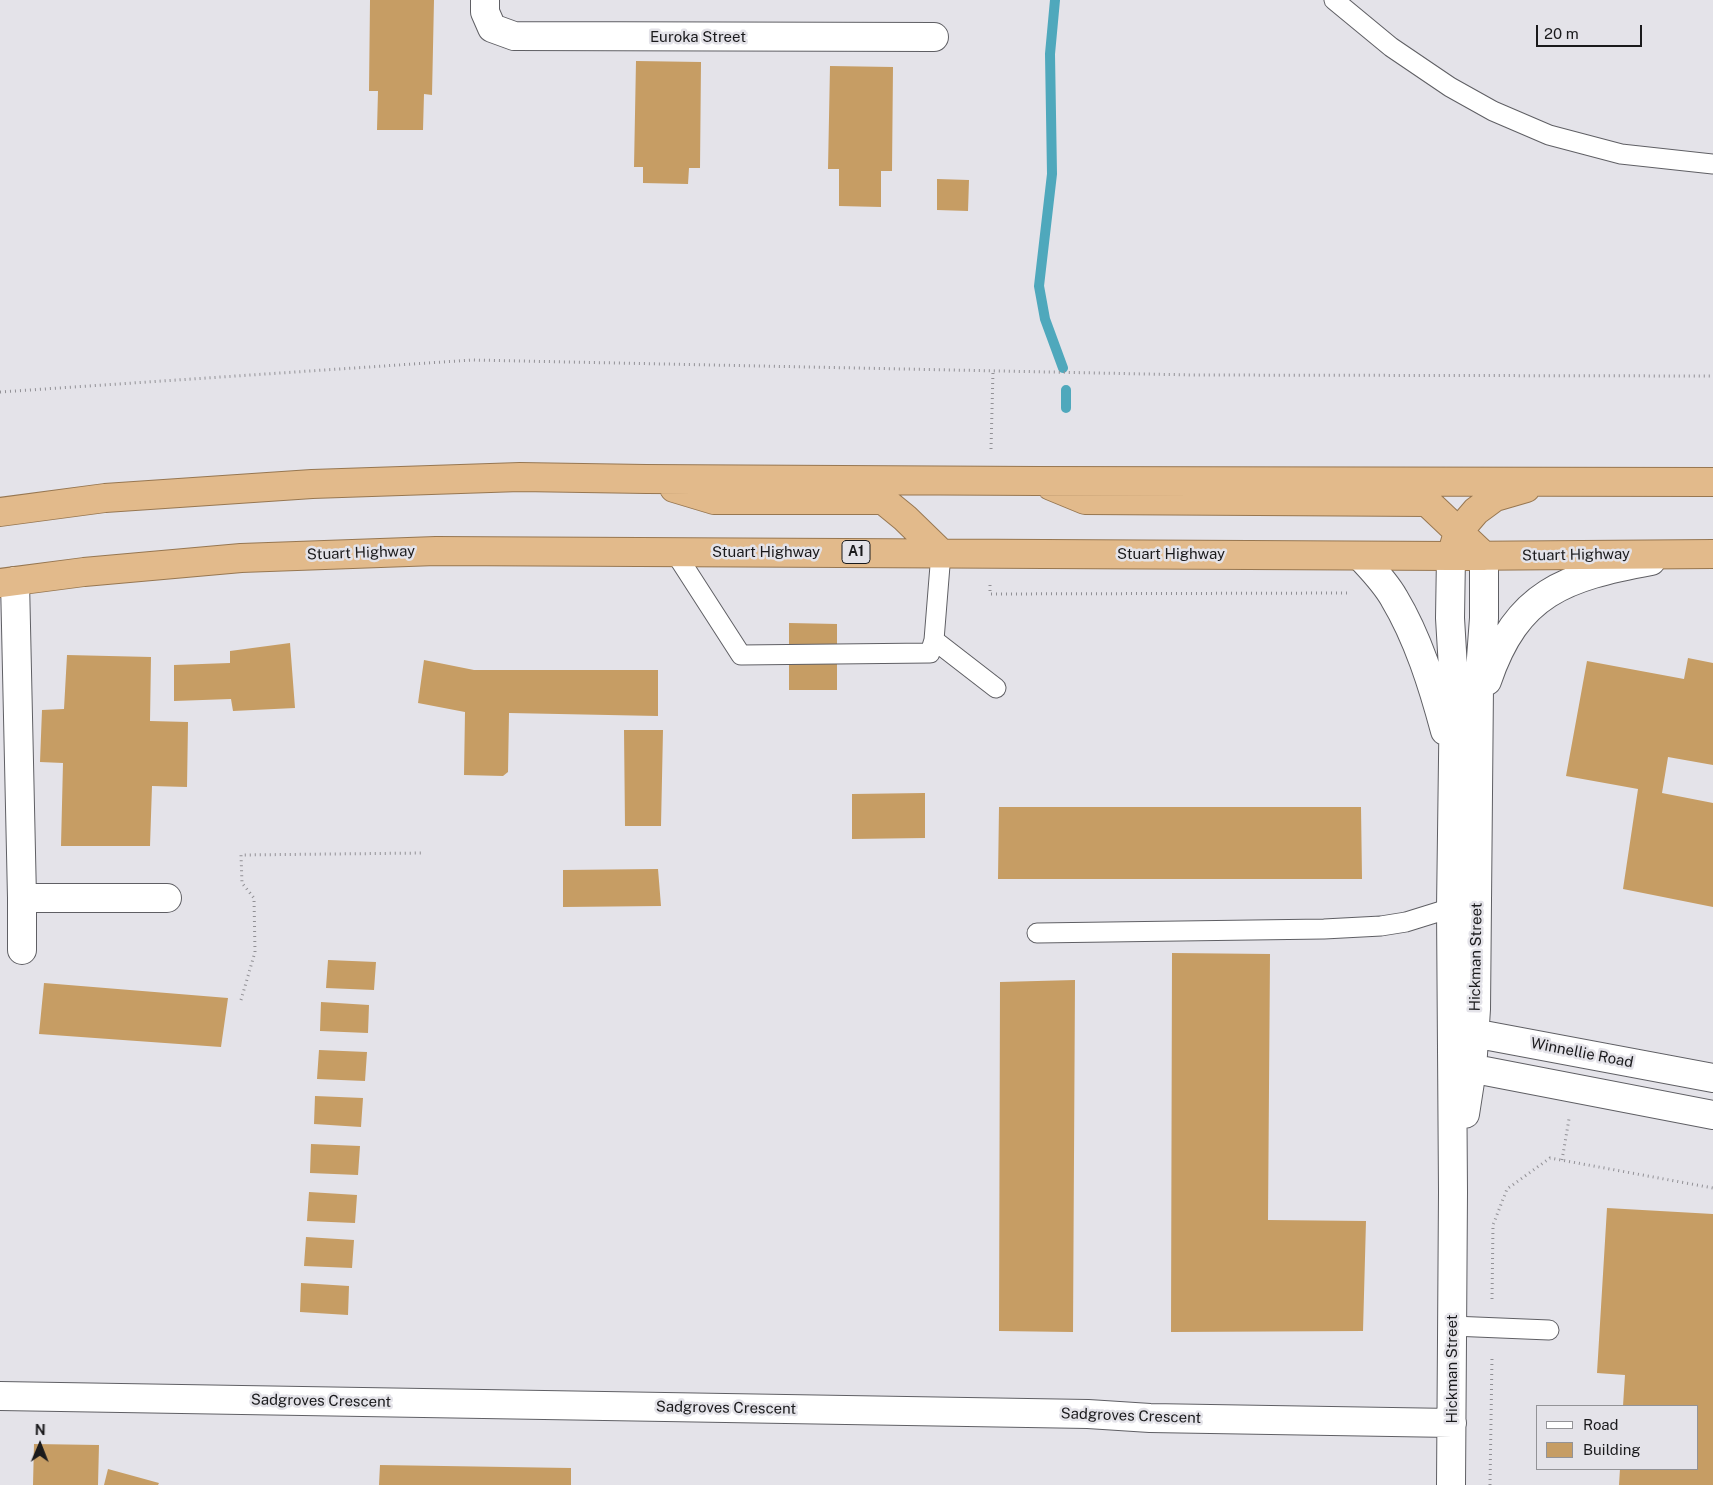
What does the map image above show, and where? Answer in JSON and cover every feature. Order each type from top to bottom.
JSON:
[{"type":"highway","points":[[0,512],[105,498],[312,484],[520,477],[1038,481],[1713,482]]},
{"type":"highway","points":[[646,479],[714,500],[883,500],[905,518],[941,553]]},
{"type":"highway","points":[[1038,481],[1085,500],[1427,502],[1455,544],[1484,556]]},
{"type":"highway","points":[[1455,544],[1476,511],[1495,498],[1551,481]]},
{"type":"highway","name":"Stuart Highway","points":[[8,582],[84,572],[241,558],[436,551],[1360,556],[1455,544]]},
{"type":"highway","name":"Stuart Highway","points":[[1484,556],[1713,554]]},
{"type":"street","name":"Euroka Street","points":[[485,0],[485,12],[492,28],[514,36],[934,37]]},
{"type":"street","name":"Hickman Street","points":[[1450,1485],[1453,1192],[1462,1030],[1451,908],[1454,685],[1450,618],[1455,544]]},
{"type":"street","name":"Hickman Street","points":[[1479,720],[1485,689],[1500,647],[1519,620],[1542,597],[1568,582],[1600,572],[1684,554]]},
{"type":"street","name":"Hickman Street","points":[[1360,556],[1393,596],[1408,623],[1438,706],[1453,764]]},
{"type":"street","name":"Hickman Street","points":[[1462,1030],[1477,946],[1479,720],[1484,618],[1484,556]]},
{"type":"street","points":[[8,582],[22,898],[22,950]]},
{"type":"street","points":[[22,898],[167,898]]},
{"type":"street","name":"Winnellie Road","points":[[1462,1030],[1713,1078]]},
{"type":"street","points":[[1461,1067],[1713,1115]]},
{"type":"street","name":"Sadgroves Crescent","points":[[0,1396],[1088,1414],[1150,1418],[1452,1423]]},
{"type":"lane","points":[[1334,0],[1391,47],[1450,87],[1493,111],[1549,135],[1621,154],[1713,164]]},
{"type":"lane","points":[[674,551],[741,655],[930,653],[934,640],[941,553]]},
{"type":"lane","points":[[934,640],[996,688]]},
{"type":"lane","points":[[1037,933],[1324,929],[1381,926],[1406,922],[1451,908]]},
{"type":"lane","points":[[1452,1326],[1549,1330]]},
{"type":"path","points":[[0,392],[472,360],[1193,375],[1713,376]]},
{"type":"path","points":[[991,456],[993,371]]},
{"type":"path","points":[[990,576],[990,594],[1356,593]]},
{"type":"path","points":[[241,1000],[255,952],[254,898],[242,883],[241,855],[422,853]]},
{"type":"path","points":[[1562,1160],[1570,1112]]},
{"type":"path","points":[[1490,1485],[1493,1225],[1506,1189],[1550,1158],[1713,1188]]},
{"type":"building","points":[[370,0],[434,0],[432,95],[424,94],[423,130],[377,130],[378,91],[369,91]]},
{"type":"building","points":[[636,61],[701,62],[700,168],[689,168],[688,184],[643,183],[643,167],[634,167]]},
{"type":"building","points":[[830,66],[893,67],[892,171],[881,171],[881,207],[839,206],[839,169],[828,169]]},
{"type":"building","points":[[937,179],[969,180],[968,211],[937,210]]},
{"type":"building","points":[[789,623],[837,624],[837,690],[789,690]]},
{"type":"building","points":[[290,643],[295,708],[233,711],[231,699],[174,701],[174,665],[230,663],[230,651]]},
{"type":"building","points":[[67,655],[151,657],[150,721],[188,722],[187,787],[152,786],[150,846],[61,846],[63,763],[40,762],[42,710],[64,709]]},
{"type":"building","points":[[1688,658],[1713,663],[1713,765],[1668,757],[1662,793],[1713,803],[1713,907],[1623,889],[1638,789],[1566,776],[1587,661],[1684,679]]},
{"type":"building","points":[[424,660],[474,670],[658,670],[658,716],[509,713],[508,772],[503,776],[464,775],[465,712],[418,703]]},
{"type":"building","points":[[624,730],[663,730],[661,826],[625,826]]},
{"type":"building","points":[[925,793],[925,838],[852,839],[852,794]]},
{"type":"building","points":[[999,807],[1361,807],[1362,879],[998,879]]},
{"type":"building","points":[[658,869],[661,906],[563,907],[563,870]]},
{"type":"building","points":[[1172,953],[1270,954],[1268,1220],[1366,1221],[1363,1331],[1171,1332]]},
{"type":"building","points":[[328,960],[376,962],[374,990],[326,988]]},
{"type":"building","points":[[1075,980],[1073,1332],[999,1331],[1000,982]]},
{"type":"building","points":[[44,983],[228,998],[221,1047],[39,1034]]},
{"type":"building","points":[[321,1002],[369,1005],[368,1033],[320,1031]]},
{"type":"building","points":[[319,1050],[367,1052],[365,1081],[317,1079]]},
{"type":"building","points":[[315,1096],[363,1098],[361,1127],[314,1124]]},
{"type":"building","points":[[311,1144],[360,1146],[358,1175],[310,1173]]},
{"type":"building","points":[[309,1192],[357,1195],[355,1223],[307,1221]]},
{"type":"building","points":[[1607,1208],[1713,1214],[1713,1485],[1619,1485],[1620,1470],[1698,1470],[1698,1405],[1623,1405],[1625,1375],[1597,1373]]},
{"type":"building","points":[[306,1237],[354,1240],[352,1268],[304,1266]]},
{"type":"building","points":[[301,1283],[349,1286],[348,1315],[300,1312]]},
{"type":"building","points":[[34,1444],[99,1445],[98,1485],[33,1485]]},
{"type":"building","points":[[380,1465],[571,1468],[571,1485],[379,1485]]},
{"type":"building","points":[[108,1469],[159,1483],[158,1485],[104,1485]]},
{"type":"waterway","points":[[1055,0],[1050,54],[1052,174],[1039,286],[1045,319],[1063,368]]},
{"type":"waterway","points":[[1066,390],[1066,408]]}]
